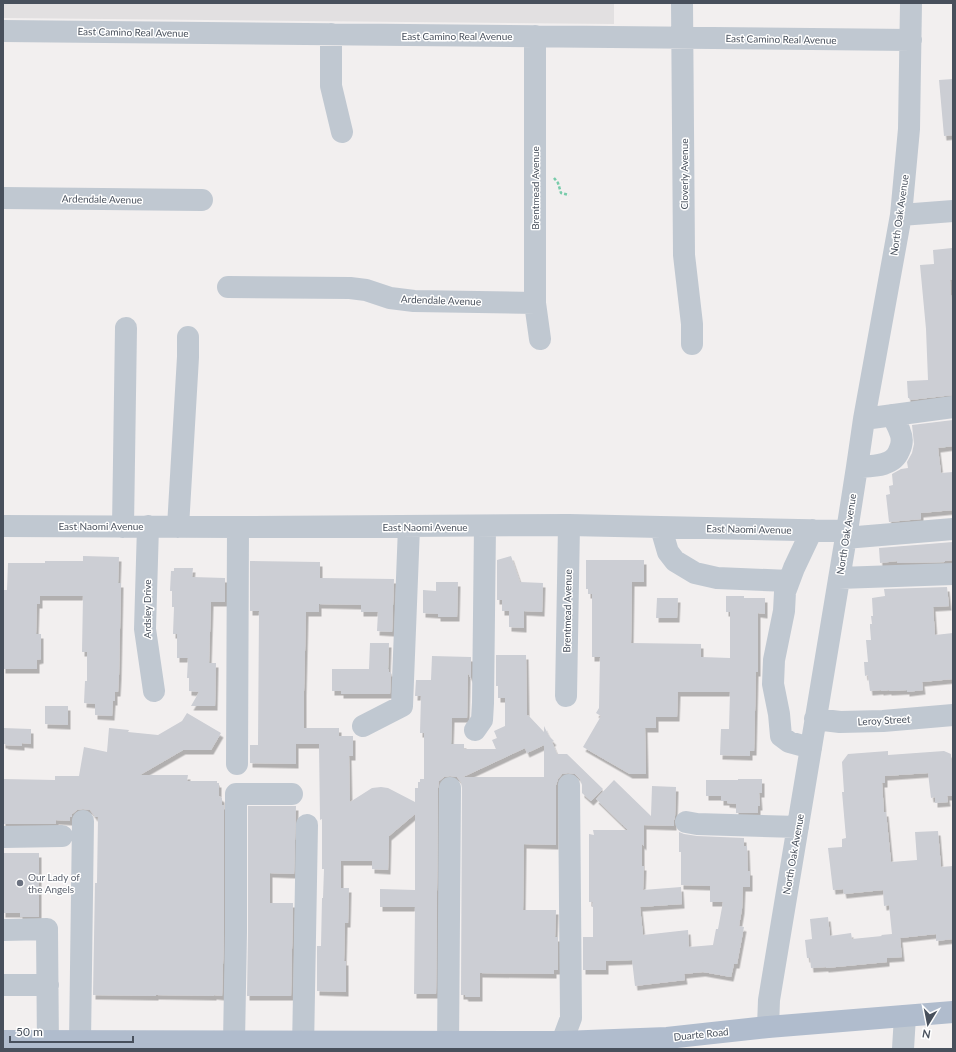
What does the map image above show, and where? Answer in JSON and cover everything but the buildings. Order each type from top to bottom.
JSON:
[{"type":"main road","name":"Duarte Road","points":[[3,1041],[48,1045],[80,1042],[148,1045],[205,1045],[234,1042],[304,1045],[561,1046],[667,1038],[689,1042],[768,1027],[953,1012]]},
{"type":"street","name":"Cloverly Avenue","points":[[682,3],[684,255],[692,324],[692,344]]},
{"type":"street","name":"North Oak Avenue","points":[[768,1027],[769,1000],[864,419],[901,215],[909,129],[911,3]]},
{"type":"street","name":"East Camino Real Avenue","points":[[3,31],[911,40]]},
{"type":"street","points":[[331,34],[331,86],[342,132]]},
{"type":"street","name":"Brentmead Avenue","points":[[535,36],[535,303],[540,339]]},
{"type":"street","name":"Ardendale Avenue","points":[[3,198],[202,200]]},
{"type":"street","points":[[901,215],[953,211]]},
{"type":"street","name":"Ardendale Avenue","points":[[228,287],[350,288],[366,290],[390,298],[414,301],[535,303]]},
{"type":"street","points":[[123,527],[126,328]]},
{"type":"street","points":[[178,527],[188,337]]},
{"type":"street","points":[[864,419],[953,407]]},
{"type":"street","points":[[857,467],[887,463],[894,459],[898,454],[902,446],[902,439],[901,433],[892,415]]},
{"type":"street","name":"Brentmead Avenue","points":[[566,696],[569,525]]},
{"type":"street","name":"East Naomi Avenue","points":[[3,526],[408,527],[569,525],[812,530],[846,535],[953,529]]},
{"type":"street","name":"Ardsley Drive","points":[[148,526],[145,629],[154,691]]},
{"type":"street","points":[[475,730],[482,720],[483,703],[484,526]]},
{"type":"street","points":[[237,764],[238,527]]},
{"type":"street","points":[[363,726],[402,706],[408,527]]},
{"type":"street","points":[[661,528],[668,552],[675,561],[695,573],[717,578],[789,581]]},
{"type":"street","points":[[811,748],[789,742],[781,736],[779,714],[773,684],[774,660],[784,611],[785,592],[794,568],[812,530]]},
{"type":"street","points":[[839,578],[953,574]]},
{"type":"street","name":"Leroy Street","points":[[815,719],[840,722],[883,721],[953,715]]},
{"type":"street","points":[[561,1046],[571,1020],[569,784]]},
{"type":"street","points":[[441,1046],[450,788]]},
{"type":"street","points":[[234,1042],[236,794],[292,794]]},
{"type":"street","points":[[80,1042],[83,821]]},
{"type":"street","points":[[686,822],[697,824],[798,827]]},
{"type":"street","points":[[304,1045],[304,936],[307,825]]},
{"type":"street","points":[[3,837],[62,836]]},
{"type":"street","points":[[3,930],[47,929],[48,1045]]},
{"type":"street","points":[[3,985],[48,985]]},
{"type":"street","points":[[903,1049],[905,1016]]},
{"type":"path","points":[[552,176],[558,183],[561,193],[569,195]]},
{"type":"shaded area","points":[[3,3],[614,3],[614,24],[3,18]]},
{"type":"place","name":"Our Lady of the Angels","points":[[20,883]]}]
